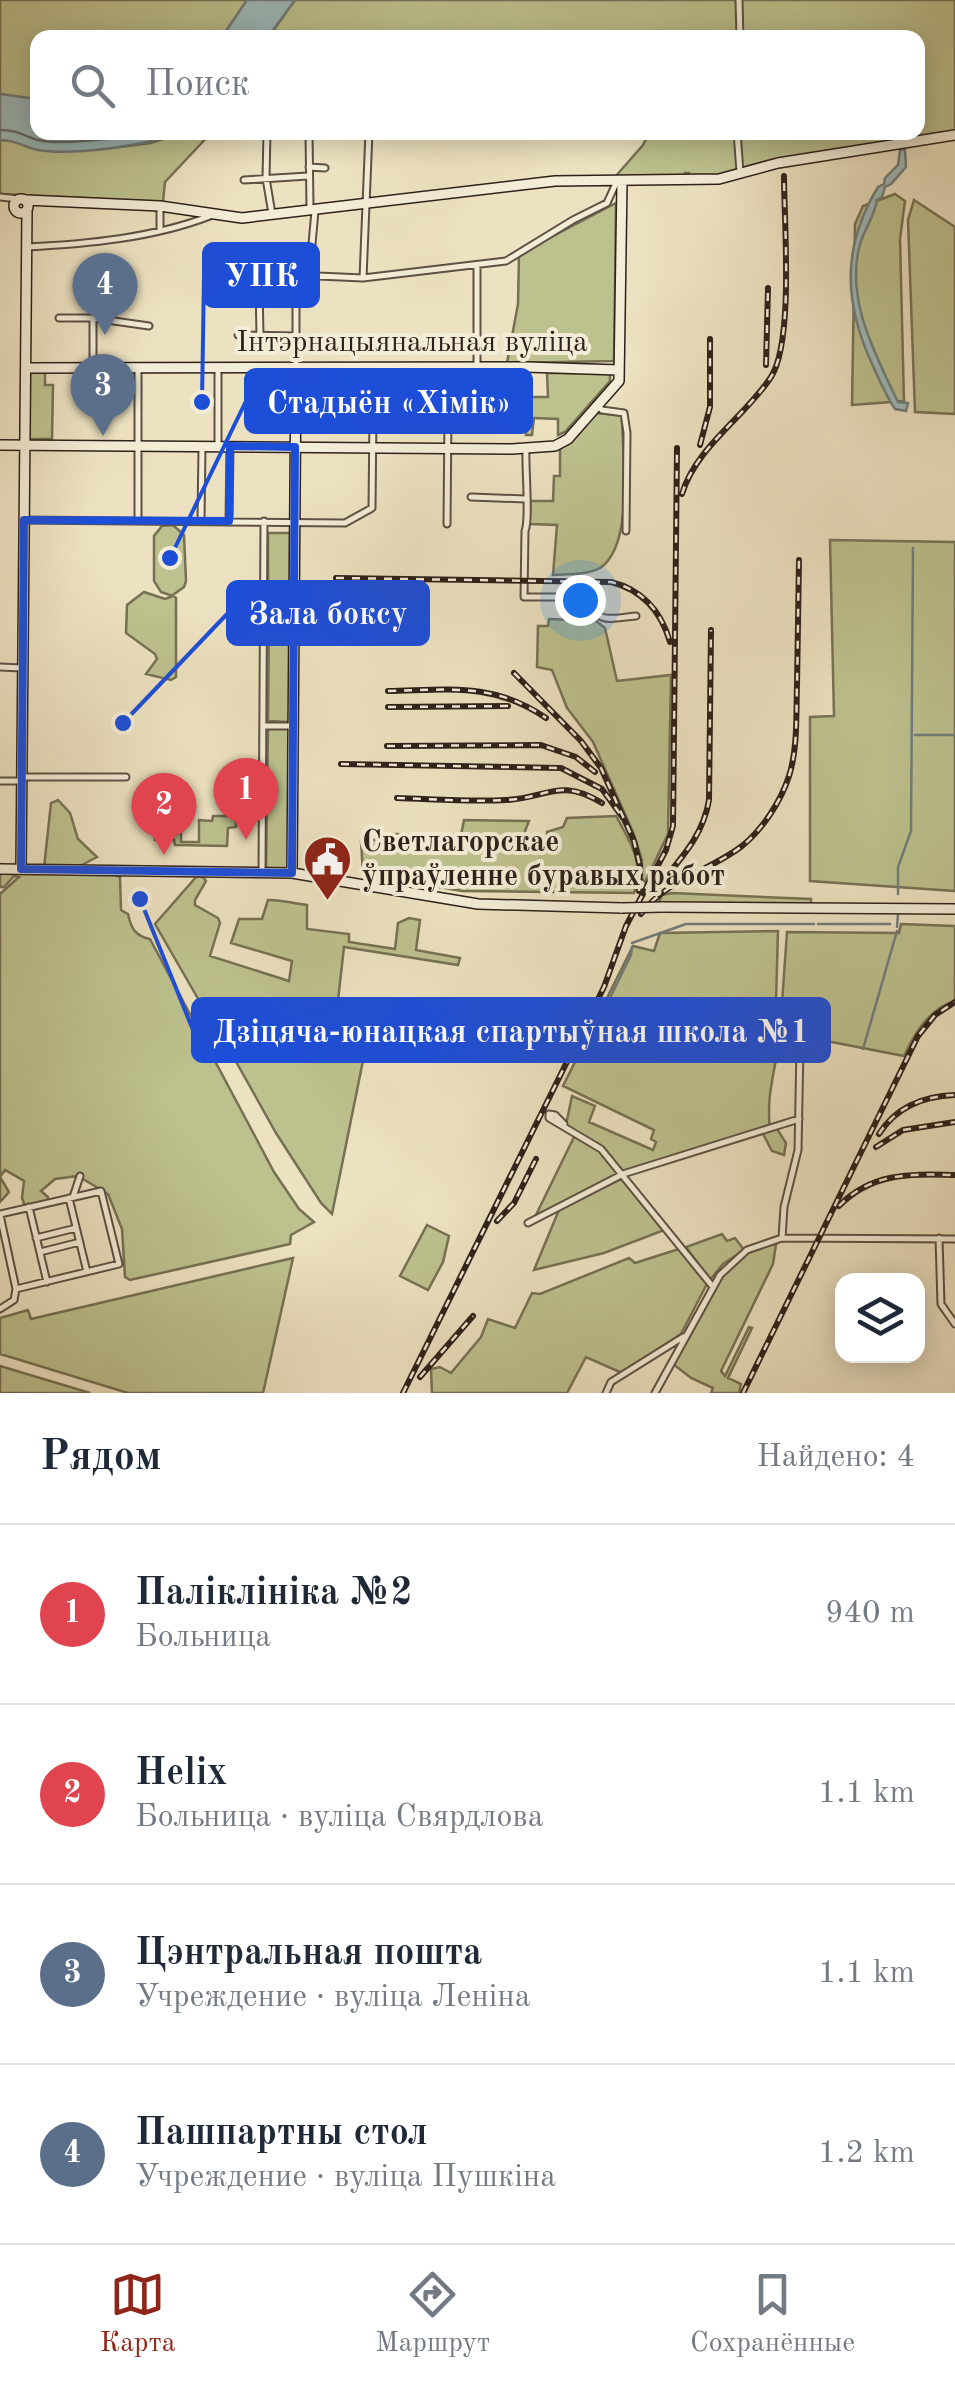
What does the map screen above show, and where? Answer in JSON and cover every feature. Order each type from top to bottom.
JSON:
[{"type":"street","points":[[739,0],[740,30]]},
{"type":"street","points":[[2,197],[21,206],[42,200],[160,206],[242,218],[554,181],[718,179],[955,135]]},
{"type":"street","points":[[268,140],[266,178],[272,214]]},
{"type":"street","points":[[309,140],[308,176],[313,208],[309,277]]},
{"type":"street","points":[[363,278],[370,140]]},
{"type":"street","points":[[737,140],[740,172]]},
{"type":"street","points":[[309,167],[325,168]]},
{"type":"street","points":[[244,180],[308,176]]},
{"type":"street","points":[[240,258],[296,275],[363,278],[506,261],[608,203],[620,181]]},
{"type":"street","points":[[0,445],[526,449],[556,446],[568,439],[619,381],[620,181]]},
{"type":"street","points":[[21,206],[27,224],[21,869]]},
{"type":"street","points":[[160,206],[160,230]]},
{"type":"street","points":[[26,247],[83,244],[186,225],[212,215]]},
{"type":"street","points":[[477,366],[478,264]]},
{"type":"street","points":[[292,873],[296,275]]},
{"type":"street","points":[[259,284],[260,336]]},
{"type":"street","points":[[59,318],[93,318],[149,326]]},
{"type":"street","points":[[93,318],[93,367]]},
{"type":"street","points":[[238,335],[296,336]]},
{"type":"street","points":[[138,366],[138,521]]},
{"type":"street","points":[[218,366],[218,446]]},
{"type":"street","name":"Інтэрнацыянальная вуліца","points":[[26,368],[477,366],[619,370]]},
{"type":"street","points":[[598,406],[624,414],[626,531]]},
{"type":"street","points":[[24,520],[345,523],[372,508],[372,414]]},
{"type":"street","points":[[446,524],[448,414]]},
{"type":"street","points":[[201,521],[202,446]]},
{"type":"street","points":[[228,521],[230,446]]},
{"type":"street","points":[[526,449],[524,597],[588,596],[600,618],[636,616]]},
{"type":"street","points":[[471,497],[525,499]]},
{"type":"street","points":[[262,872],[264,522]]},
{"type":"street","points":[[264,604],[294,605]]},
{"type":"street","points":[[0,667],[23,668]]},
{"type":"street","points":[[264,726],[293,726]]},
{"type":"street","points":[[0,781],[126,777]]},
{"type":"street","points":[[0,869],[292,873],[478,904],[955,910]]},
{"type":"street","points":[[782,1238],[784,1208],[798,1150],[800,1047]]},
{"type":"street","points":[[528,1223],[623,1174],[799,1119]]},
{"type":"street","points":[[564,1124],[601,1149],[713,1287]]},
{"type":"street","points":[[80,1176],[71,1198],[87,1272]]},
{"type":"street","points":[[0,1309],[14,1300],[16,1289],[0,1214],[101,1191],[119,1264],[16,1289]]},
{"type":"street","points":[[29,1207],[47,1282]]},
{"type":"street","points":[[36,1238],[76,1228]]},
{"type":"street","points":[[655,1393],[713,1287],[729,1264],[747,1250],[782,1238],[955,1239]]},
{"type":"street","points":[[940,1238],[940,1304],[955,1324]]},
{"type":"street","points":[[40,1252],[80,1242]]},
{"type":"street","points":[[606,1393],[611,1382],[685,1335]]},
{"type":"highlighted area","points":[[230,446],[295,447],[292,873],[21,869],[24,520],[229,521]]},
{"type":"green space","points":[[0,0],[247,0],[227,30],[30,30],[30,99],[0,94]]},
{"type":"green space","points":[[295,0],[955,0],[955,132],[925,138],[925,30],[274,30]]},
{"type":"green space","points":[[0,140],[96,150],[204,140],[165,182],[163,202],[0,194]]},
{"type":"green space","points":[[646,140],[912,140],[716,176],[689,178],[689,173],[685,173],[684,178],[615,177]]},
{"type":"green space","points":[[895,194],[905,201],[900,239],[904,401],[852,405],[855,224],[863,206]]},
{"type":"green space","points":[[914,200],[955,227],[955,414],[915,412],[908,220]]},
{"type":"green space","points":[[616,203],[614,361],[507,363],[518,304],[519,254]]},
{"type":"green space","points":[[29,371],[45,371],[45,385],[53,385],[52,439],[28,439]]},
{"type":"green space","points":[[547,373],[610,373],[610,381],[565,432],[558,435],[558,419],[534,418],[532,435],[526,435],[527,397],[548,397]]},
{"type":"green space","points":[[594,413],[622,415],[624,497],[618,540],[600,568],[553,575],[557,525],[530,524],[528,501],[553,501],[554,476],[560,476],[560,449]]},
{"type":"green space","points":[[173,525],[184,535],[186,581],[173,595],[176,677],[171,680],[146,674],[157,659],[155,654],[126,633],[127,605],[144,592],[165,599],[173,596],[161,592],[154,581],[154,536],[162,526]]},
{"type":"green space","points":[[268,533],[290,533],[290,602],[268,602]]},
{"type":"green space","points":[[830,540],[955,542],[955,891],[810,881],[810,717],[834,716]]},
{"type":"green space","points":[[269,609],[291,609],[289,722],[268,721]]},
{"type":"green space","points":[[549,619],[596,621],[605,628],[617,681],[671,675],[668,834],[645,882],[633,832],[593,742],[567,708],[552,670],[537,667],[538,626],[548,626]]},
{"type":"green space","points":[[268,728],[290,728],[288,870],[266,869]]},
{"type":"green space","points":[[58,800],[70,813],[78,839],[97,857],[78,867],[44,868],[51,803]]},
{"type":"green space","points":[[213,816],[236,816],[236,827],[228,828],[227,846],[175,845],[174,840],[155,840],[155,830],[181,830],[181,842],[199,842],[199,820],[212,821]]},
{"type":"green space","points":[[616,816],[637,862],[634,893],[462,891],[363,874],[361,841],[393,838],[393,834],[461,835],[464,820],[529,821],[525,831],[527,853],[547,843],[547,832],[563,827],[567,818]]},
{"type":"green space","points":[[0,872],[120,877],[121,910],[128,914],[137,933],[150,939],[274,1172],[299,1209],[314,1222],[291,1235],[290,1244],[130,1280],[125,1277],[122,1229],[108,1194],[78,1176],[55,1179],[41,1191],[48,1201],[25,1206],[24,1181],[5,1170],[0,1177],[0,894],[19,877],[14,876],[0,887]]},
{"type":"green space","points":[[197,876],[206,881],[195,905],[220,923],[210,956],[289,981],[292,961],[231,943],[239,919],[262,919],[268,900],[307,905],[307,929],[349,934],[349,942],[395,949],[398,923],[409,918],[420,920],[416,950],[460,958],[458,965],[344,947],[335,1027],[368,1036],[332,1214],[276,1133],[225,1042],[230,1039],[230,1028],[212,1023],[155,924]]},
{"type":"green space","points":[[662,895],[811,899],[811,905],[658,904]]},
{"type":"green space","points":[[901,924],[955,926],[955,1001],[930,1016],[904,1056],[780,1032],[787,932],[899,933]]},
{"type":"green space","points":[[778,931],[775,1038],[779,1039],[769,1117],[770,1131],[777,1129],[786,1143],[784,1155],[772,1151],[763,1134],[769,1131],[625,1174],[603,1149],[566,1125],[572,1096],[595,1106],[589,1122],[653,1150],[656,1142],[651,1139],[654,1130],[563,1086],[633,946],[654,951],[660,933]]},
{"type":"green space","points":[[575,1135],[601,1152],[622,1176],[536,1215]]},
{"type":"green space","points":[[0,1177],[9,1192],[0,1202]]},
{"type":"green space","points":[[623,1178],[667,1229],[604,1253],[534,1270],[559,1210]]},
{"type":"green space","points":[[427,1225],[449,1236],[443,1262],[428,1290],[400,1276]]},
{"type":"green space","points":[[722,1234],[727,1241],[735,1238],[744,1250],[723,1264],[710,1280],[686,1247]]},
{"type":"green space","points":[[776,1244],[773,1264],[721,1371],[725,1376],[749,1327],[752,1328],[728,1378],[741,1384],[739,1393],[711,1393],[713,1388],[673,1364],[728,1267],[752,1249]]},
{"type":"green space","points":[[682,1248],[708,1282],[681,1334],[622,1373],[586,1357],[567,1393],[432,1393],[431,1369],[440,1367],[451,1373],[481,1337],[488,1319],[515,1328],[532,1293],[540,1294],[629,1258],[635,1263]]},
{"type":"green space","points":[[293,1258],[263,1393],[128,1393],[0,1354],[0,1318],[28,1310],[31,1319]]},
{"type":"green space","points":[[0,1366],[90,1393],[0,1393]]},
{"type":"water","points":[[247,0],[295,0],[273,30],[227,30]]},
{"type":"water","points":[[0,94],[30,98],[30,140],[156,140],[70,152],[38,150],[0,140]]},
{"type":"water","points":[[905,149],[906,167],[885,187],[862,238],[856,285],[872,345],[898,402],[908,403],[906,411],[895,409],[863,342],[851,275],[866,209],[878,187],[898,165],[900,150]]},
{"type":"waterway","points":[[898,894],[898,867],[911,831],[913,548]]},
{"type":"waterway","points":[[915,735],[955,735]]},
{"type":"waterway","points":[[897,927],[898,914]]},
{"type":"waterway","points":[[632,943],[686,924],[814,924]]},
{"type":"waterway","points":[[818,924],[890,924]]},
{"type":"waterway","points":[[863,1049],[897,931]]},
{"type":"waterway","points":[[610,1008],[608,1002],[632,947]]},
{"type":"waterway","points":[[621,1012],[634,1017]]},
{"type":"waterway","points":[[641,1021],[655,1026]]},
{"type":"waterway","points":[[665,1030],[680,1037]]},
{"type":"waterway","points":[[689,1040],[699,1044],[693,1050]]},
{"type":"railway","points":[[682,494],[698,462],[760,392],[778,360],[785,310],[784,176]]},
{"type":"railway","points":[[766,365],[768,288]]},
{"type":"railway","points":[[700,445],[710,407],[710,339]]},
{"type":"railway","points":[[403,1393],[604,987],[626,926],[666,850],[673,826],[677,448]]},
{"type":"railway","points":[[641,914],[663,892],[750,839],[786,785],[796,730],[799,560]]},
{"type":"railway","points":[[336,578],[611,582],[632,590],[649,603],[670,642]]},
{"type":"railway","points":[[657,888],[696,837],[709,800],[711,630]]},
{"type":"railway","points":[[514,673],[581,741],[601,768],[634,841],[640,866],[639,891]]},
{"type":"railway","points":[[388,691],[489,693],[527,706],[546,718]]},
{"type":"railway","points":[[388,707],[508,706]]},
{"type":"railway","points":[[387,746],[541,745],[576,757],[595,772]]},
{"type":"railway","points":[[341,764],[561,768],[602,789],[623,818]]},
{"type":"railway","points":[[397,798],[506,800],[564,790],[602,803]]},
{"type":"railway","points":[[743,1393],[918,1036],[935,1015],[955,1002]]},
{"type":"railway","points":[[879,1134],[912,1105],[955,1095]]},
{"type":"railway","points":[[876,1147],[903,1130],[955,1122]]},
{"type":"railway","points":[[497,1221],[514,1203],[536,1159]]},
{"type":"railway","points":[[839,1206],[865,1187],[893,1177],[955,1175]]},
{"type":"railway","points":[[420,1377],[473,1316]]},
{"type":"place","name":"Пашпартны стол","points":[[105,335]]},
{"type":"place","name":"УПК","points":[[202,402]]},
{"type":"place","name":"Цэнтральная пошта","points":[[103,436]]},
{"type":"place","name":"Стадыён «Хімік»","points":[[170,558]]},
{"type":"place","name":"Зала боксу","points":[[123,723]]},
{"type":"place","name":"Паліклініка №2","points":[[246,840]]},
{"type":"place","name":"Helix","points":[[164,855]]},
{"type":"place","name":"Дзіцяча-юнацкая спартыўная школа №1","points":[[140,899]]},
{"type":"place","name":"Светлагорскае ўпраўленне буравых работ","points":[[327,902]]}]
